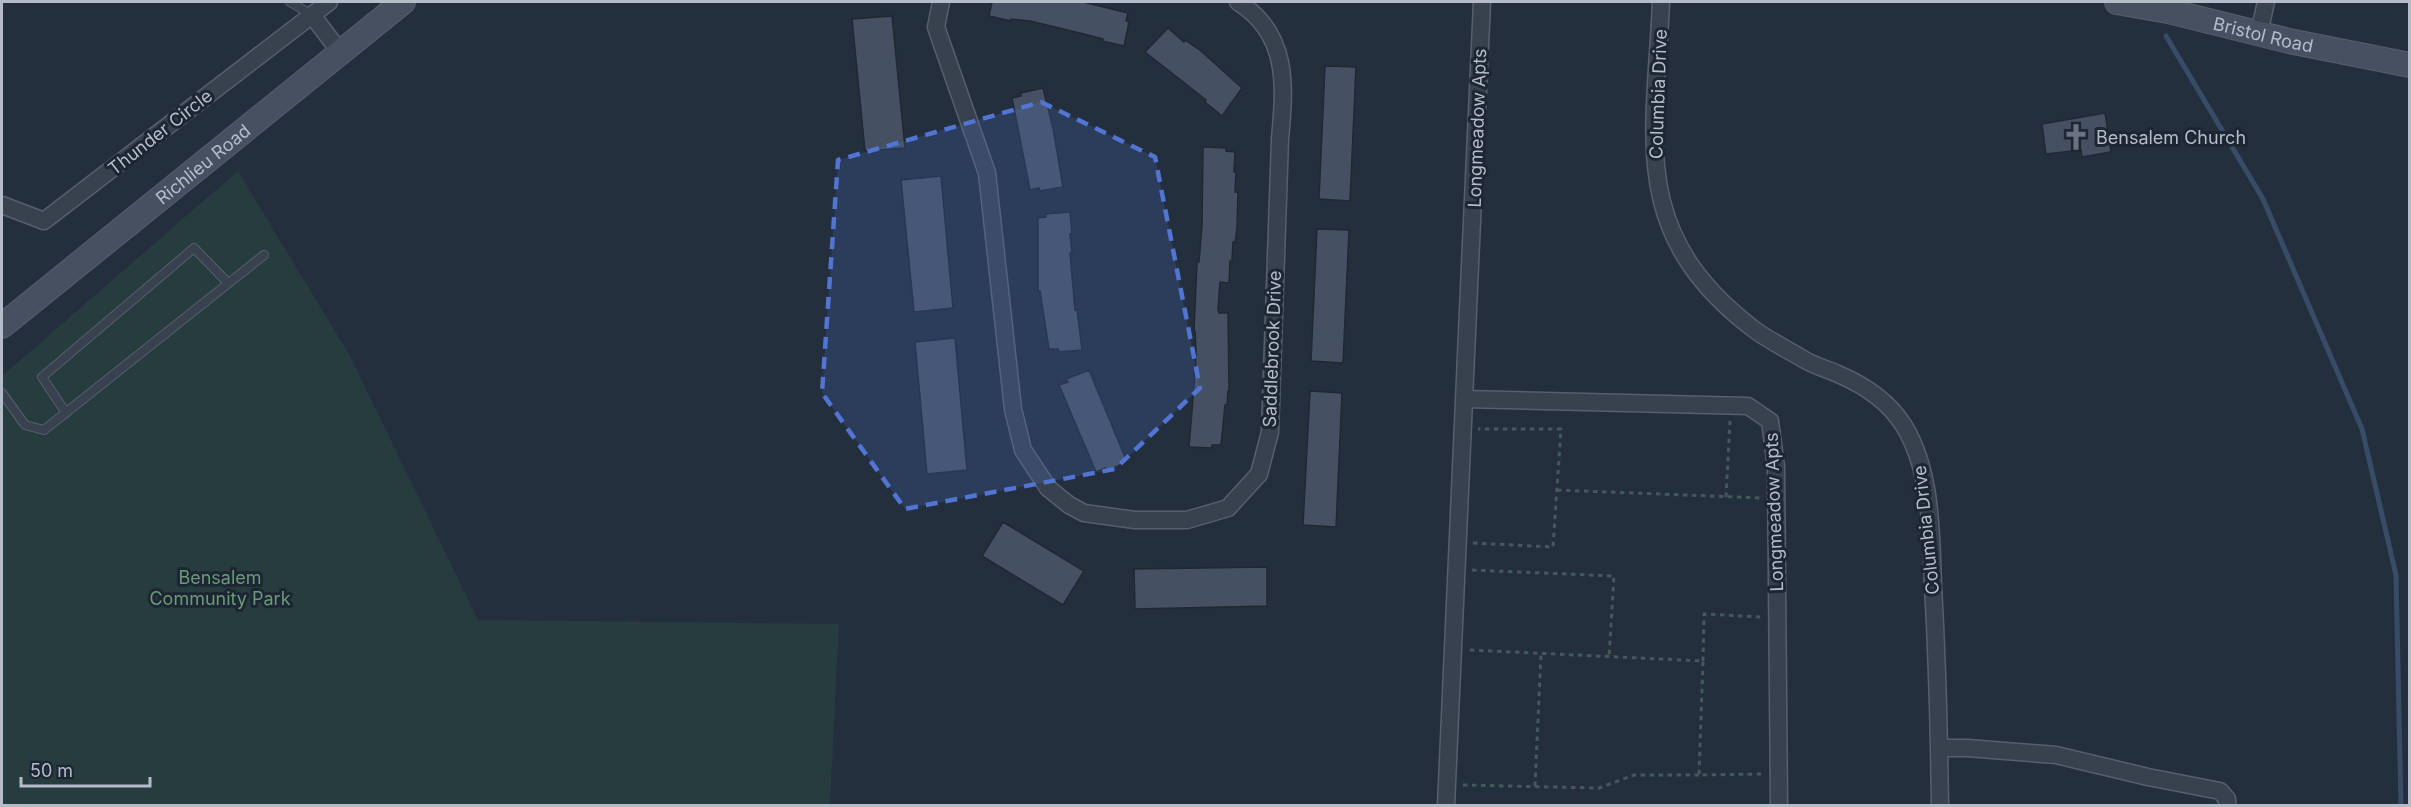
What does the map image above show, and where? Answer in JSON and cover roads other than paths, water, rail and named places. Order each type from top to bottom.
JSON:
[{"type":"main road","name":"Richlieu Road","points":[[2,326],[402,2]]},
{"type":"main road","name":"Bristol Road","points":[[2117,2],[2168,11],[2409,65]]},
{"type":"street","name":"Thunder Circle","points":[[2,205],[44,220],[330,2]]},
{"type":"street","name":"Saddlebrook Drive","points":[[941,2],[936,27],[987,173],[1013,409],[1023,450],[1048,488],[1069,505],[1084,513],[1166,520],[1187,520],[1228,508],[1259,474],[1270,432],[1280,139],[1284,95],[1281,63],[1274,39],[1251,10],[1238,2]]},
{"type":"street","name":"Longmeadow Apts","points":[[1446,806],[1482,2]]},
{"type":"street","name":"Columbia Drive","points":[[1661,2],[1654,161],[1663,208],[1672,234],[1685,259],[1727,308],[1753,329],[1810,363],[1863,385],[1893,410],[1905,426],[1916,449],[1924,481],[1932,548],[1938,664],[1940,806]]},
{"type":"street","points":[[2259,33],[2266,2]]},
{"type":"street","points":[[312,15],[340,52]]},
{"type":"street","name":"Longmeadow Apts","points":[[1464,399],[1748,406],[1770,421],[1776,467],[1779,806]]},
{"type":"street","points":[[1939,748],[2056,755],[2220,791],[2227,799],[2227,806]]},
{"type":"lane","points":[[290,2],[312,15]]},
{"type":"lane","points":[[66,413],[42,377],[194,248],[228,283]]},
{"type":"lane","points":[[2,393],[26,425],[45,430],[264,255]]},
{"type":"waterway","points":[[2166,36],[2263,199],[2362,429],[2396,575],[2401,806]]},
{"type":"place","name":"Bensalem Church","points":[[2076,137]]},
{"type":"park label","name":"Bensalem Community Park","points":[[220,587]]}]
